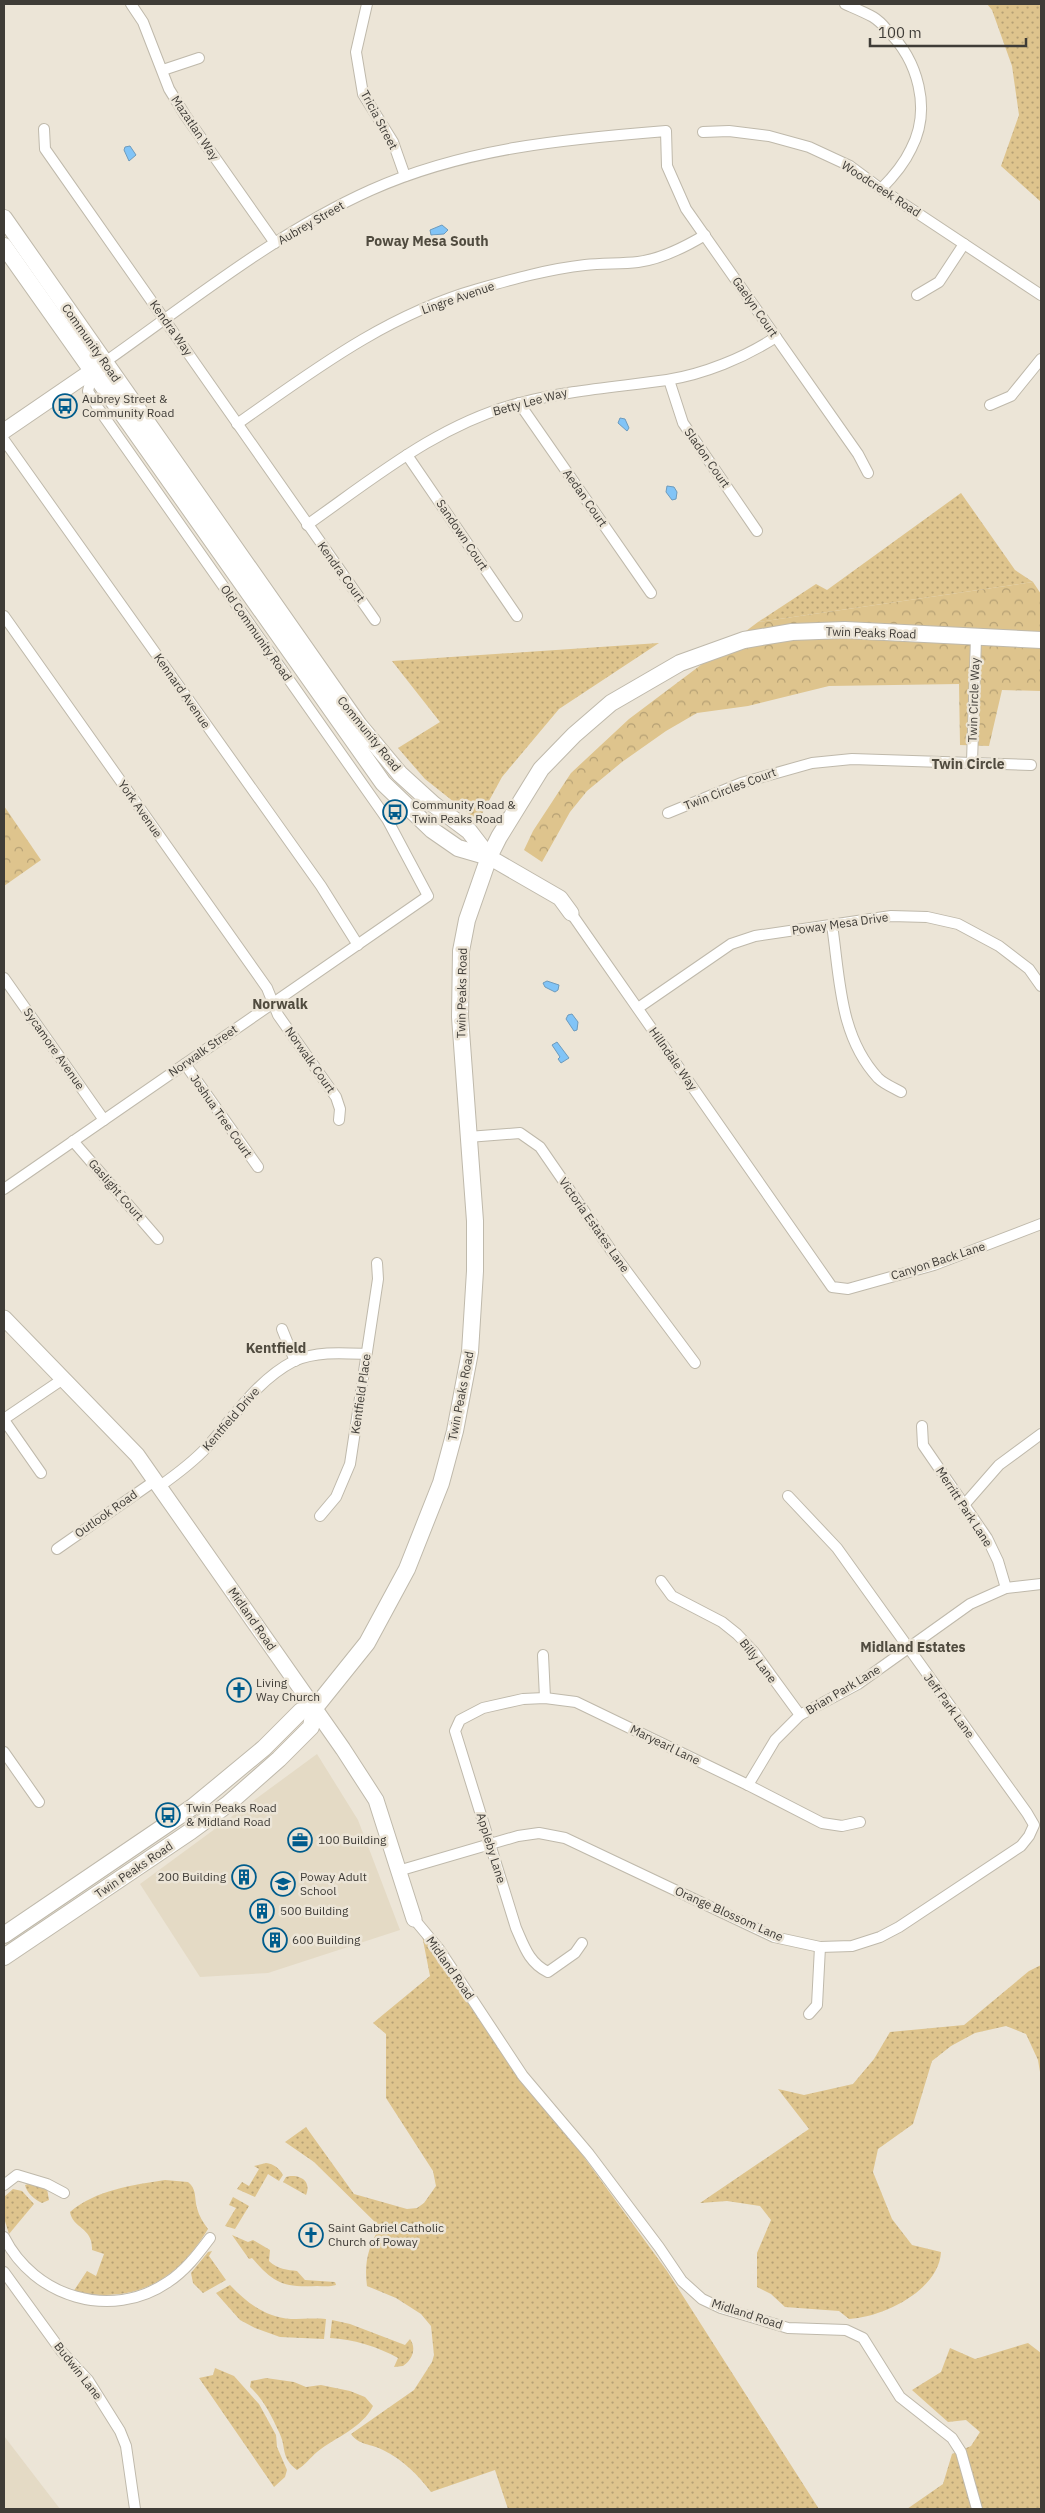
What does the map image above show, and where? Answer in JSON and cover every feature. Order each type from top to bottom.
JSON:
[{"type":"main road","name":"Community Road","points":[[4,218],[99,366]]},
{"type":"main road","name":"Community Road","points":[[4,246],[99,366],[359,725],[400,774],[433,804],[469,831],[489,857]]},
{"type":"main road","name":"Aubrey Street","points":[[4,431],[99,366]]},
{"type":"main road","name":"Twin Peaks Road","points":[[4,1957],[228,1804],[268,1770],[309,1729],[314,1709],[367,1643],[389,1606],[423,1530],[441,1482],[451,1448],[470,1352],[476,1270],[475,1221],[460,1017],[461,951],[467,920],[489,857],[499,836],[541,768],[574,735],[611,703],[680,663],[744,640],[792,632],[845,630],[1041,640]]},
{"type":"main road","name":"Hillndale Way","points":[[489,857],[560,898],[571,913]]},
{"type":"main road","name":"Midland Road","points":[[4,1318],[126,1444],[158,1483],[314,1709],[376,1800],[414,1919]]},
{"type":"main road","name":"Twin Peaks Road","points":[[4,1934],[194,1806],[264,1748],[301,1710],[314,1709]]},
{"type":"street","name":"Mazatlan Way","points":[[131,4],[143,22],[169,89],[185,115],[275,243]]},
{"type":"street","name":"Tricia Street","points":[[367,4],[356,52],[363,94],[393,142],[406,176]]},
{"type":"street","points":[[845,4],[875,17],[897,39],[909,56],[917,73],[921,113],[912,148],[894,176],[881,189]]},
{"type":"street","points":[[163,70],[199,58]]},
{"type":"street","name":"Kendra Way","points":[[44,128],[46,149],[308,525]]},
{"type":"street","name":"Woodcreek Road","points":[[703,132],[729,130],[769,136],[808,147],[850,166],[881,189],[1041,295]]},
{"type":"street","name":"Aubrey Street","points":[[99,366],[310,220],[370,190],[454,161],[528,144],[666,131]]},
{"type":"street","name":"Gaelyn Court","points":[[666,131],[667,166],[686,209],[858,454],[868,473]]},
{"type":"street","name":"Lingre Avenue","points":[[237,424],[346,348],[388,324],[475,290],[556,270],[585,265],[640,262],[682,249],[705,235]]},
{"type":"street","points":[[917,294],[939,282],[964,244]]},
{"type":"street","name":"Betty Lee Way","points":[[308,525],[406,455],[434,438],[484,414],[519,403],[581,390],[669,380],[723,364],[776,337]]},
{"type":"street","points":[[990,405],[1011,396],[1041,359]]},
{"type":"street","name":"Old Community Road","points":[[99,366],[88,391],[98,408],[387,819],[428,896]]},
{"type":"street","name":"Sladon Court","points":[[669,380],[683,424],[757,531]]},
{"type":"street","name":"Aedan Court","points":[[519,403],[651,593]]},
{"type":"street","name":"Kennard Avenue","points":[[4,440],[321,886],[358,945]]},
{"type":"street","name":"Sandown Court","points":[[406,455],[516,616]]},
{"type":"street","name":"Kendra Court","points":[[308,525],[375,620]]},
{"type":"street","name":"York Avenue","points":[[4,616],[267,988],[274,1002]]},
{"type":"street","name":"Twin Circle Way","points":[[972,762],[976,638]]},
{"type":"street","name":"Twin Circles Court","points":[[668,813],[741,783],[812,763],[852,759],[1031,765]]},
{"type":"street","name":"Norwalk Street","points":[[4,1189],[428,896]]},
{"type":"street","name":"Hillndale Way","points":[[571,913],[832,1287]]},
{"type":"street","name":"Poway Mesa Drive","points":[[638,1008],[731,944],[755,936],[891,916],[927,917],[958,924],[999,946],[1029,969],[1041,986]]},
{"type":"street","points":[[832,925],[847,1025],[859,1053],[879,1079],[901,1092]]},
{"type":"street","name":"Sycamore Avenue","points":[[4,978],[104,1120]]},
{"type":"street","name":"Norwalk Court","points":[[274,1002],[278,1015],[336,1097],[339,1120]]},
{"type":"street","name":"Joshua Tree Court","points":[[185,1064],[258,1168]]},
{"type":"street","name":"Victoria Estates Lane","points":[[468,1137],[520,1133],[540,1147],[613,1253],[695,1363]]},
{"type":"street","name":"Gaslight Court","points":[[73,1141],[158,1239]]},
{"type":"street","name":"Canyon Back Lane","points":[[832,1287],[848,1289],[934,1265],[1041,1224]]},
{"type":"street","name":"Kentfield Place","points":[[320,1516],[336,1497],[350,1464],[378,1278],[377,1263]]},
{"type":"street","points":[[282,1329],[295,1361]]},
{"type":"street","name":"Kentfield Drive","points":[[158,1483],[195,1460],[256,1390],[271,1376],[295,1361],[333,1353],[366,1354]]},
{"type":"street","points":[[41,1473],[4,1419],[63,1379]]},
{"type":"street","name":"Merritt Park Lane","points":[[922,1426],[923,1445],[987,1538],[998,1561],[1006,1588]]},
{"type":"street","points":[[964,1505],[999,1465],[1041,1434]]},
{"type":"street","name":"Outlook Road","points":[[57,1549],[158,1483]]},
{"type":"street","name":"Jeff Park Lane","points":[[788,1496],[837,1548],[1034,1825]]},
{"type":"street","name":"Billy Lane","points":[[661,1581],[672,1596],[722,1622],[737,1634],[754,1652],[800,1715]]},
{"type":"street","name":"Brian Park Lane","points":[[748,1785],[775,1740],[800,1715],[858,1684],[970,1604],[1006,1588],[1041,1584]]},
{"type":"street","points":[[543,1655],[545,1698]]},
{"type":"street","name":"Maryearl Lane","points":[[465,1716],[483,1708],[524,1699],[545,1698],[576,1702],[822,1823],[842,1826],[860,1822]]},
{"type":"street","name":"Appleby Lane","points":[[465,1716],[460,1720],[455,1730],[516,1928],[528,1955],[537,1966],[548,1972],[575,1953],[582,1943]]},
{"type":"street","points":[[4,1752],[39,1802]]},
{"type":"street","name":"Orange Blossom Lane","points":[[398,1871],[518,1836],[539,1833],[565,1838],[774,1937],[820,1948],[852,1946],[880,1937],[899,1927],[1021,1846],[1029,1836],[1034,1825]]},
{"type":"street","name":"Midland Road","points":[[414,1919],[439,1949],[523,2076],[589,2154],[659,2247],[682,2281],[702,2298],[721,2308],[788,2328],[846,2330],[863,2338],[900,2397],[952,2438],[961,2452],[977,2509]]},
{"type":"street","points":[[809,2014],[817,2005],[820,1948]]},
{"type":"street","points":[[4,2185],[17,2175],[47,2184],[64,2193]]},
{"type":"street","points":[[4,2237],[12,2252],[25,2269],[47,2286],[74,2297],[114,2302],[138,2297],[169,2282],[189,2264],[210,2238]]},
{"type":"street","name":"Budwin Lane","points":[[4,2272],[62,2352],[88,2380],[120,2431],[126,2446],[134,2509]]},
{"type":"shaded area","points":[[317,1754],[358,1820],[400,1930],[268,1973],[200,1977],[140,1884]]},
{"type":"shaded area","points":[[4,2436],[60,2509],[4,2509]]},
{"type":"green space","points":[[987,4],[1041,4],[1041,202],[1001,166],[1019,115],[1012,66],[992,10]]},
{"type":"green space","points":[[961,493],[1015,570],[1033,582],[758,622],[816,584],[827,590]]},
{"type":"green space","points":[[1033,582],[1041,594],[1041,691],[1002,690],[989,746],[960,745],[959,684],[829,686],[748,706],[697,713],[666,731],[622,762],[587,791],[570,812],[542,862],[524,850],[533,831],[571,773],[629,719],[758,622]]},
{"type":"green space","points":[[659,643],[559,709],[502,777],[478,821],[425,779],[398,748],[440,722],[392,661]]},
{"type":"green space","points":[[4,806],[41,860],[4,886]]},
{"type":"green space","points":[[422,1935],[667,2271],[819,2509],[508,2509],[495,2470],[431,2492],[397,2458],[379,2448],[357,2440],[351,2434],[414,2390],[432,2362],[434,2355],[431,2326],[421,2314],[396,2298],[367,2286],[366,2270],[368,2255],[372,2241],[380,2227],[314,2162],[285,2142],[306,2127],[354,2194],[407,2209],[417,2208],[424,2203],[436,2186],[433,2171],[386,2098],[386,2034],[373,2023],[430,1976]]},
{"type":"green space","points":[[1041,1965],[1041,2078],[1038,2060],[1026,2034],[1006,2026],[975,2033],[951,2046],[932,2061],[913,2124],[878,2149],[873,2172],[892,2219],[912,2245],[941,2252],[938,2266],[931,2278],[907,2299],[893,2307],[878,2313],[849,2319],[839,2311],[785,2307],[771,2294],[757,2287],[757,2253],[771,2220],[760,2206],[727,2201],[700,2203],[809,2129],[778,2089],[804,2095],[853,2084],[874,2059],[890,2032],[964,2025],[1029,1971]]},
{"type":"green space","points":[[266,2163],[278,2168],[283,2175],[279,2181],[268,2174],[255,2197],[237,2189],[242,2182],[249,2186],[259,2169],[254,2166]]},
{"type":"green space","points":[[286,2177],[302,2178],[307,2183],[306,2195],[283,2182]]},
{"type":"green space","points":[[165,2180],[188,2182],[193,2187],[198,2211],[208,2229],[195,2248],[167,2276],[151,2285],[134,2291],[116,2294],[95,2295],[73,2292],[87,2271],[96,2276],[104,2254],[92,2250],[89,2237],[75,2222],[70,2212],[91,2198],[127,2187]]},
{"type":"green space","points":[[28,2184],[47,2189],[49,2200],[42,2203],[34,2198],[26,2188],[25,2185]]},
{"type":"green space","points":[[13,2189],[22,2191],[34,2204],[9,2234],[4,2218],[4,2197]]},
{"type":"green space","points":[[233,2197],[249,2206],[235,2229],[225,2226],[236,2208],[229,2205]]},
{"type":"green space","points":[[232,2235],[248,2242],[253,2240],[270,2250],[269,2261],[275,2266],[297,2271],[305,2280],[335,2282],[336,2285],[295,2286],[279,2282],[266,2273],[252,2258],[249,2259]]},
{"type":"green space","points":[[212,2251],[209,2256],[226,2280],[203,2293],[193,2283],[191,2273],[208,2252]]},
{"type":"green space","points":[[230,2285],[257,2308],[273,2315],[291,2319],[326,2319],[324,2339],[280,2337],[240,2320],[216,2293]]},
{"type":"green space","points":[[332,2320],[350,2324],[405,2345],[410,2339],[413,2354],[403,2366],[394,2367],[398,2358],[391,2354],[356,2342],[330,2338]]},
{"type":"green space","points":[[1028,2343],[1041,2353],[1041,2509],[907,2509],[943,2484],[952,2454],[971,2446],[980,2432],[966,2420],[948,2422],[912,2390],[941,2372],[950,2348],[975,2359]]},
{"type":"green space","points":[[215,2368],[234,2376],[259,2404],[276,2435],[277,2447],[287,2470],[285,2477],[274,2487],[199,2378],[213,2375]]},
{"type":"green space","points":[[266,2378],[294,2382],[306,2387],[321,2385],[350,2391],[365,2397],[373,2406],[368,2414],[355,2426],[317,2452],[297,2470],[288,2461],[281,2438],[270,2414],[263,2402],[250,2387],[251,2381]]},
{"type":"water","points":[[130,146],[136,155],[129,161],[124,150],[125,147]]},
{"type":"water","points":[[442,225],[448,230],[444,234],[431,235],[430,230]]},
{"type":"water","points":[[620,418],[625,419],[629,428],[627,431],[618,423]]},
{"type":"water","points":[[667,486],[674,487],[677,492],[676,499],[672,500],[666,492]]},
{"type":"water","points":[[547,981],[559,985],[558,990],[555,992],[545,987],[543,983]]},
{"type":"water","points":[[572,1014],[578,1022],[577,1030],[574,1031],[566,1019],[568,1015]]},
{"type":"water","points":[[557,1042],[569,1058],[561,1063],[558,1059],[560,1057],[552,1045]]},
{"type":"place","name":"Aubrey Street & Community Road","points":[[65,406]]},
{"type":"place","name":"Community Road & Twin Peaks Road","points":[[395,812]]},
{"type":"place","name":"Living Way Church","points":[[239,1690]]},
{"type":"place","name":"Twin Peaks Road & Midland Road","points":[[168,1815]]},
{"type":"place","name":"100 Building","points":[[300,1840]]},
{"type":"place","name":"200 Building","points":[[244,1877]]},
{"type":"place","name":"Poway Adult School","points":[[283,1884]]},
{"type":"place","name":"500 Building","points":[[262,1911]]},
{"type":"place","name":"600 Building","points":[[275,1940]]},
{"type":"place","name":"Saint Gabriel Catholic Church of Poway","points":[[311,2235]]},
{"type":"district","name":"Poway Mesa South","points":[[427,241]]},
{"type":"district","name":"Twin Circle","points":[[968,764]]},
{"type":"district","name":"Norwalk","points":[[280,1004]]},
{"type":"district","name":"Kentfield","points":[[276,1348]]},
{"type":"district","name":"Midland Estates","points":[[913,1647]]}]
